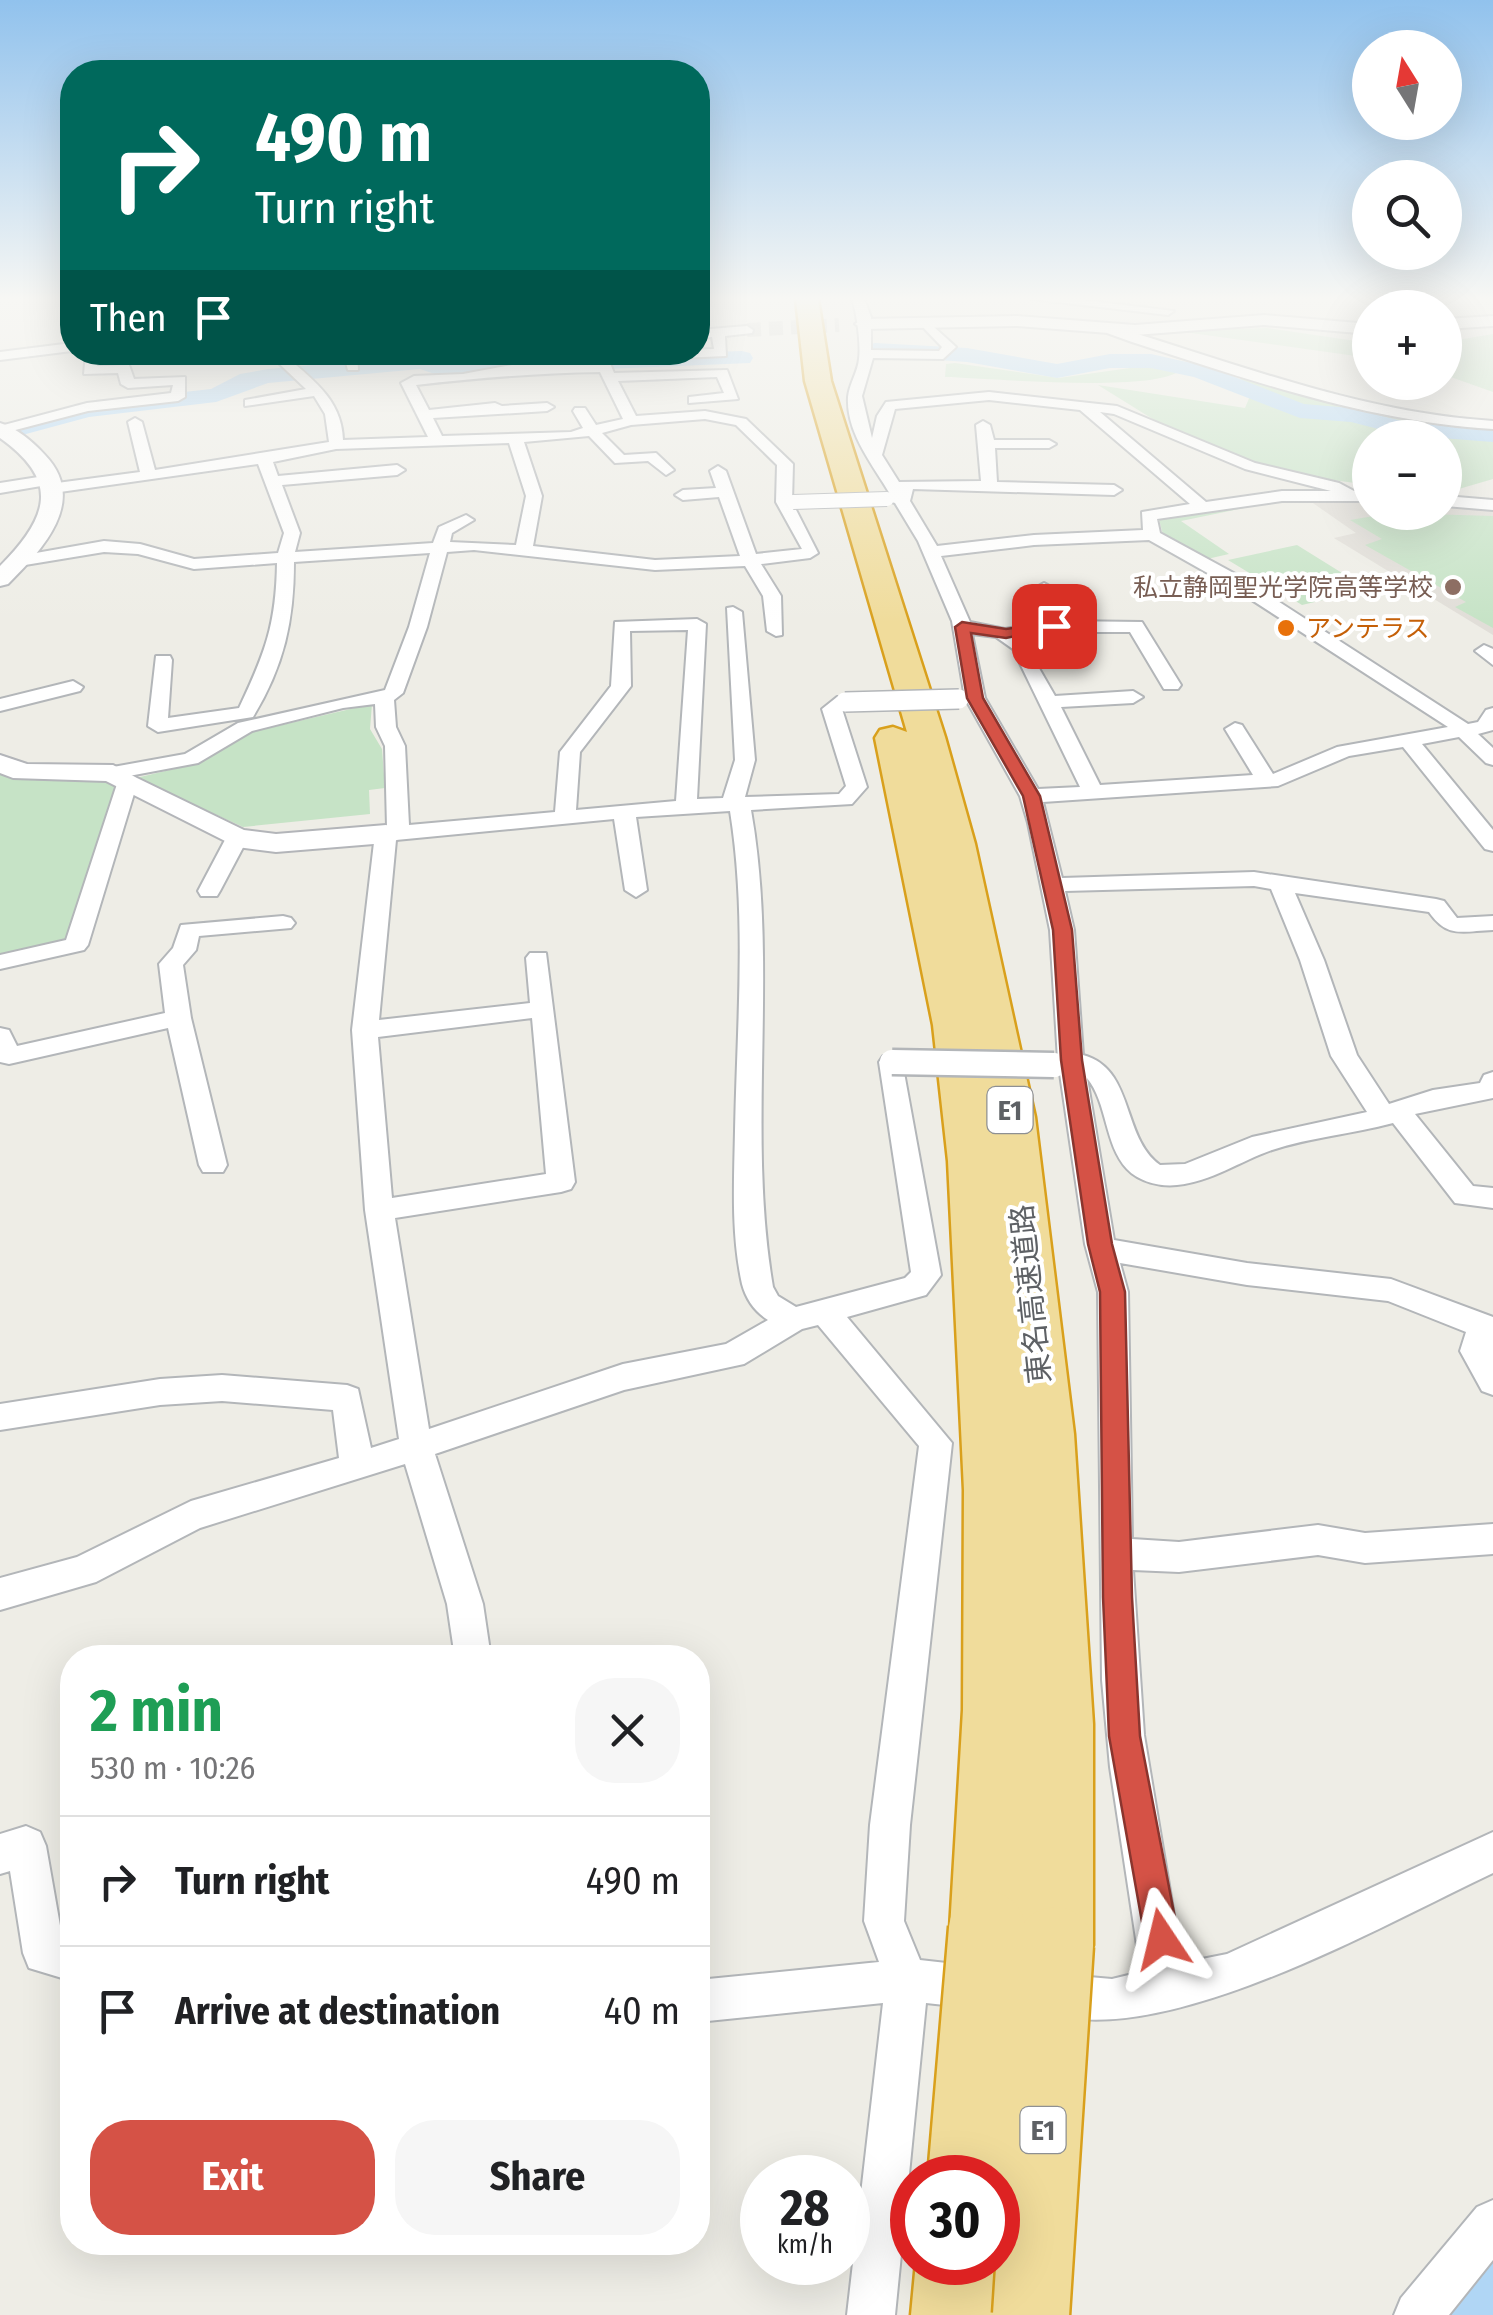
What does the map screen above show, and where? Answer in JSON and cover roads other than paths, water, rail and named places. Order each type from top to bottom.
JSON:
[{"type":"highway","name":"東名高速道路","points":[[802,407],[894,744],[949,989],[973,1161],[994,1490],[996,1710],[1021,1937],[1031,2315]]},
{"type":"highway","name":"東名高速道路","points":[[826,407],[921,718],[955,844],[1012,1117],[1045,1434],[1059,1724],[1021,1937],[971,2155]]},
{"type":"highway","points":[[955,2315],[957,2285]]},
{"type":"street","points":[[3,431],[86,407]]},
{"type":"street","points":[[329,407],[336,416],[336,445]]},
{"type":"street","points":[[420,407],[437,441]]},
{"type":"street","points":[[424,416],[546,407]]},
{"type":"street","points":[[624,407],[627,414]]},
{"type":"street","points":[[0,488],[149,476],[336,445],[422,448],[437,441],[572,436],[627,414],[668,407]]},
{"type":"street","points":[[856,407],[893,498],[931,552],[962,627],[967,698],[1031,796],[1054,885],[1069,986],[1066,1064],[1101,1250],[1113,1292],[1116,1554],[1125,1736],[1162,1939],[1163,1991]]},
{"type":"street","points":[[874,457],[880,446],[884,414],[894,407]]},
{"type":"street","points":[[1078,407],[1116,410],[1250,466],[1333,486],[1346,494]]},
{"type":"street","points":[[1367,407],[1420,420],[1493,425]]},
{"type":"street","points":[[1086,408],[1205,509]]},
{"type":"street","points":[[494,439],[495,409]]},
{"type":"street","points":[[580,411],[620,460],[651,456],[666,470]]},
{"type":"street","points":[[10,562],[110,545],[137,548],[173,563],[474,545],[655,565],[754,561],[810,554],[789,502],[785,464],[741,422],[721,415],[627,414]]},
{"type":"street","points":[[135,422],[149,476]]},
{"type":"street","points":[[983,425],[989,444],[986,466],[990,484]]},
{"type":"street","points":[[0,579],[50,515],[52,484],[36,454],[3,431]]},
{"type":"street","points":[[515,438],[534,496],[523,553]]},
{"type":"street","points":[[989,444],[1049,444]]},
{"type":"street","points":[[0,763],[23,772],[120,779],[191,759],[245,720],[286,615],[286,555],[292,533],[264,458]]},
{"type":"street","points":[[274,487],[397,470]]},
{"type":"street","points":[[718,471],[748,556],[772,596],[776,631]]},
{"type":"street","points":[[337,481],[362,485]]},
{"type":"street","points":[[789,502],[906,497],[906,484],[1114,490]]},
{"type":"street","points":[[683,495],[726,492]]},
{"type":"street","points":[[1152,535],[1148,516],[1352,494]]},
{"type":"street","points":[[1462,502],[1493,505]]},
{"type":"street","points":[[163,660],[158,726],[245,720],[393,693],[418,626],[438,546],[445,530],[466,520]]},
{"type":"street","points":[[931,552],[1034,540],[1152,535],[1233,580],[1467,731],[1493,759]]},
{"type":"street","points":[[1044,588],[1071,655]]},
{"type":"street","points":[[733,612],[744,760],[736,804],[748,854],[750,914],[748,1224],[758,1288],[767,1304],[810,1316],[936,1443],[890,1825],[884,1922],[907,1980],[871,2315]]},
{"type":"street","points":[[565,817],[570,752],[621,686],[621,626],[697,624],[686,806]]},
{"type":"street","points":[[962,627],[1006,634],[1057,626],[1136,626],[1171,685]]},
{"type":"street","points":[[1006,634],[1022,647],[1094,794]]},
{"type":"street","points":[[0,704],[73,687]]},
{"type":"street","points":[[384,697],[386,727],[396,746],[392,833],[364,1030],[379,1210],[416,1446],[465,1604],[471,1645]]},
{"type":"street","points":[[1052,702],[1133,697]]},
{"type":"street","points":[[120,779],[238,838],[276,844],[686,806],[845,800],[856,788],[832,709],[837,703],[967,698]]},
{"type":"street","points":[[1031,796],[1267,780],[1344,751],[1485,726],[1493,714]]},
{"type":"street","points":[[1234,729],[1267,780]]},
{"type":"street","points":[[1410,741],[1493,844]]},
{"type":"street","points":[[0,962],[76,945],[120,779]]},
{"type":"street","points":[[624,812],[636,890]]},
{"type":"street","points":[[209,892],[238,838]]},
{"type":"street","points":[[1054,885],[1254,879],[1436,906],[1450,925],[1493,923]]},
{"type":"street","points":[[1280,884],[1312,960],[1344,1056],[1464,1196],[1493,1198]]},
{"type":"street","points":[[213,1165],[178,1018],[171,964],[184,950],[189,930],[284,923]]},
{"type":"street","points":[[379,1210],[561,1182],[538,958]]},
{"type":"street","points":[[364,1030],[543,1009]]},
{"type":"street","points":[[0,1036],[9,1056],[178,1018]]},
{"type":"street","points":[[0,1594],[84,1571],[191,1516],[357,1467],[622,1377],[733,1355],[810,1316],[915,1287],[926,1276],[892,1062],[1093,1064],[1102,1076],[1132,1156],[1145,1170],[1178,1177],[1261,1142],[1390,1114],[1415,1104],[1491,1090],[1493,1081]]},
{"type":"street","points":[[1101,1250],[1247,1274],[1392,1290],[1488,1328],[1475,1351],[1493,1382]]},
{"type":"street","points":[[0,1417],[160,1392],[222,1388],[347,1398],[357,1467]]},
{"type":"street","points":[[1116,1554],[1179,1557],[1318,1540],[1365,1548],[1493,1539]]},
{"type":"street","points":[[0,1854],[26,1846],[44,1953],[60,1957]]},
{"type":"street","points":[[710,2000],[907,1980],[1112,2000],[1163,1991],[1230,1974],[1493,1852]]},
{"type":"street","points":[[1418,2315],[1493,2223]]},
{"type":"waterway","points":[[0,434],[87,410],[113,407]]},
{"type":"waterway","points":[[1290,407],[1351,415],[1402,428],[1493,435]]},
{"type":"waterway","points":[[1462,2315],[1493,2277]]},
{"type":"place","name":"私立静岡聖光学院高等学校","points":[[1453,587]]},
{"type":"place","name":"アンテラス","points":[[1286,628]]}]
